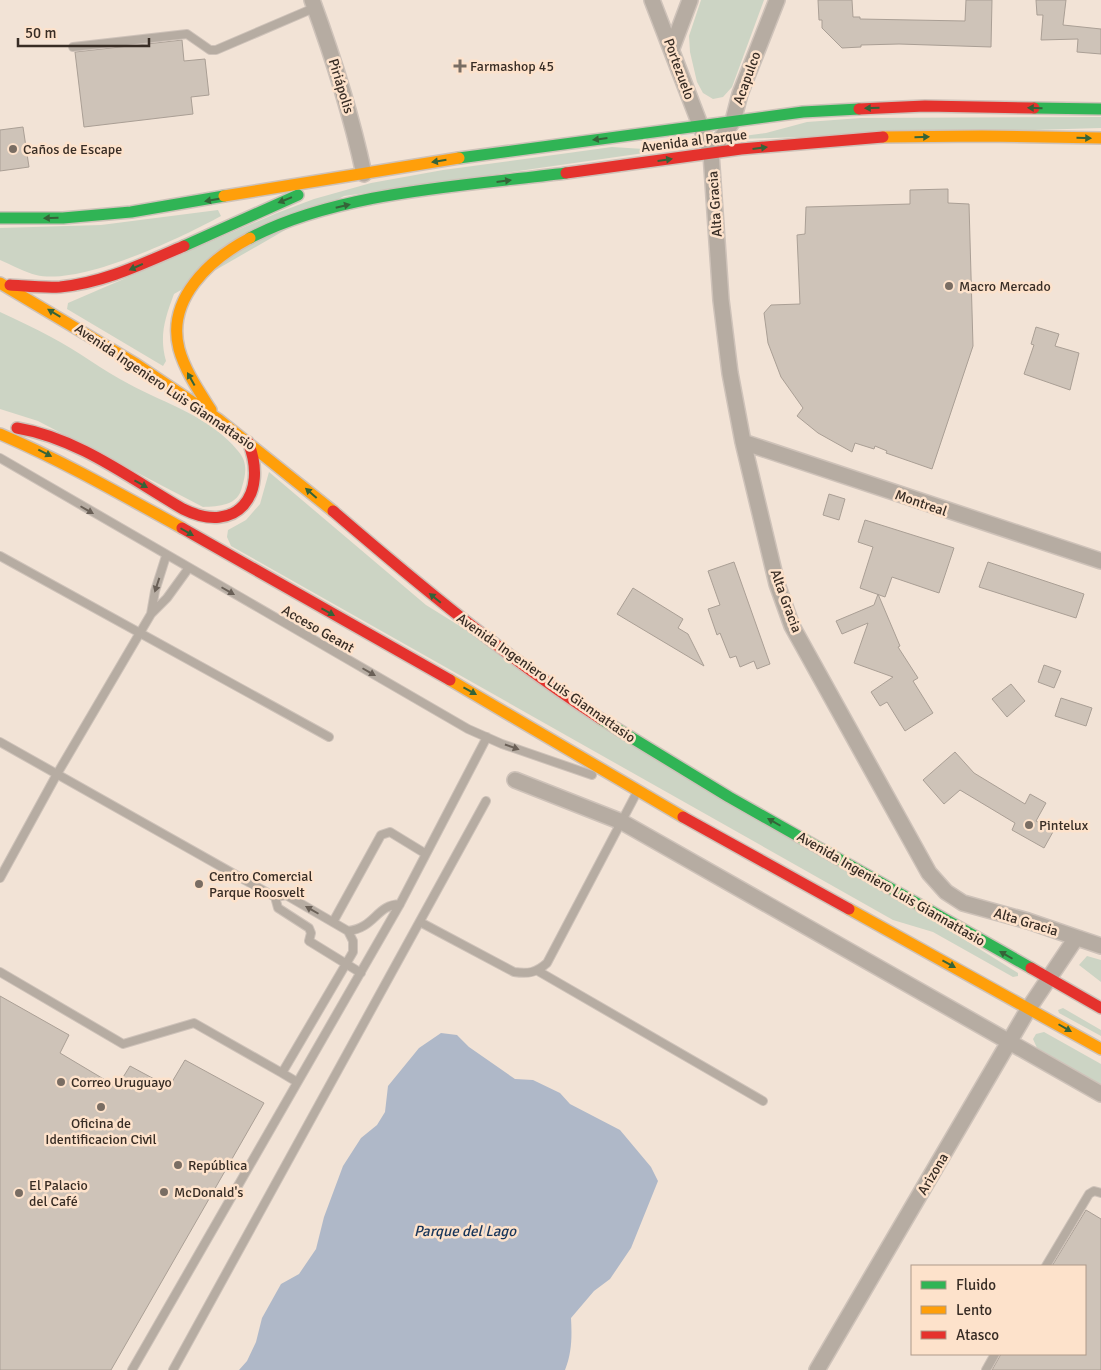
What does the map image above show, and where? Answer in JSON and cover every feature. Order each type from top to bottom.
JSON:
[{"type":"main road","name":"Avenida al Parque","points":[[364,174],[512,150],[702,132],[733,121],[803,112],[925,106],[1101,109]]},
{"type":"main road","name":"Avenida al Parque","points":[[218,420],[192,381],[182,360],[177,342],[177,324],[181,304],[193,285],[228,250],[271,228],[296,219],[368,201],[444,188],[712,154],[863,138],[984,135],[1101,138]]},
{"type":"main road","points":[[0,218],[63,218],[131,212],[364,174]]},
{"type":"main road","points":[[1,284],[59,287],[94,281],[124,272],[261,210],[299,195],[364,174]]},
{"type":"main road","name":"Avenida Ingeniero Luis Giannattasio","points":[[1,284],[128,358],[218,420],[296,480],[434,598],[503,651],[572,700],[648,750],[1101,1008]]},
{"type":"main road","points":[[148,385],[183,396]]},
{"type":"main road","points":[[0,428],[22,428],[57,439],[178,506],[199,516],[213,518],[237,511],[251,494],[258,473],[256,460],[248,442]]},
{"type":"main road","points":[[0,434],[38,450],[94,479],[520,719],[637,791],[1101,1049]]},
{"type":"street","name":"Portezuelo","points":[[652,0],[672,48],[702,132]]},
{"type":"street","points":[[672,48],[690,0]]},
{"type":"street","name":"Acapulco","points":[[712,154],[733,121],[740,94],[777,0]]},
{"type":"street","name":"Piriápolis","points":[[313,4],[346,100],[364,174]]},
{"type":"street","name":"Alta Gracia","points":[[702,132],[712,154],[721,300],[730,372],[743,442],[777,584],[792,626],[929,873],[946,892],[964,903],[1028,921],[1076,938]]},
{"type":"street","name":"Montreal","points":[[743,442],[1101,561]]},
{"type":"street","points":[[515,780],[622,822],[1101,1094]]},
{"type":"street","points":[[1076,938],[1101,946]]},
{"type":"street","name":"Arizona","points":[[817,1370],[1029,1008],[1076,938]]},
{"type":"lane","points":[[73,47],[187,34],[210,50],[216,50],[313,4]]},
{"type":"lane","name":"Acceso Geant","points":[[0,458],[188,569],[468,729],[637,791]]},
{"type":"lane","points":[[0,556],[329,737]]},
{"type":"lane","points":[[151,614],[154,591],[166,556]]},
{"type":"lane","points":[[0,878],[57,774],[151,614],[167,598],[188,569]]},
{"type":"lane","points":[[132,1370],[400,904],[487,737]]},
{"type":"lane","points":[[0,742],[275,897],[286,895],[348,931],[353,941],[353,952],[282,1073]]},
{"type":"lane","points":[[420,922],[514,972],[526,974],[538,971],[546,963],[637,791]]},
{"type":"lane","points":[[173,1370],[486,801]]},
{"type":"lane","points":[[333,922],[381,835],[390,832],[426,854]]},
{"type":"lane","points":[[275,897],[278,908],[309,928],[311,933],[309,941],[361,973]]},
{"type":"lane","points":[[348,931],[362,929],[389,904],[400,904]]},
{"type":"lane","points":[[538,971],[763,1101]]},
{"type":"lane","points":[[0,972],[123,1044],[194,1023],[297,1082]]},
{"type":"lane","points":[[1047,1265],[1089,1194],[1094,1191],[1101,1193]]},
{"type":"lane","points":[[986,1370],[995,1355]]},
{"type":"green space","points":[[701,0],[764,0],[732,87],[723,97],[713,99],[703,93],[697,82],[690,52],[689,36]]},
{"type":"green space","points":[[1101,117],[1101,128],[736,139],[736,137],[766,133],[807,122],[861,118]]},
{"type":"green space","points":[[678,145],[679,148],[344,196],[174,294],[164,327],[163,343],[166,361],[163,366],[67,309],[68,303],[277,213],[314,199],[371,183],[443,170],[612,147],[644,149]]},
{"type":"green space","points":[[218,210],[221,216],[181,236],[130,258],[78,274],[55,277],[36,275],[0,260],[0,228],[101,225]]},
{"type":"green space","points":[[0,312],[71,348],[119,379],[187,412],[215,429],[238,451],[245,464],[240,493],[227,504],[203,507],[38,421],[0,409]]},
{"type":"green space","points":[[269,472],[426,605],[1018,973],[1018,976],[1013,977],[933,932],[893,920],[231,546],[227,537],[228,530],[246,520],[260,504]]},
{"type":"green space","points":[[1087,956],[1101,960],[1101,982],[1079,965]]},
{"type":"green space","points":[[1063,1008],[1101,1030],[1101,1036],[1059,1013],[1058,1010]]},
{"type":"green space","points":[[1044,1032],[1101,1064],[1101,1085],[1037,1048],[1033,1039],[1036,1034]]},
{"type":"water","name":"Parque del Lago","points":[[441,1033],[457,1035],[469,1047],[515,1079],[533,1080],[560,1093],[570,1104],[620,1130],[651,1167],[658,1181],[631,1248],[610,1279],[594,1291],[571,1318],[571,1344],[565,1370],[239,1370],[247,1361],[256,1342],[262,1318],[281,1284],[299,1274],[316,1249],[324,1217],[343,1166],[361,1138],[377,1125],[385,1112],[388,1086],[419,1048]]},
{"type":"building","points":[[818,0],[852,0],[853,17],[860,17],[860,19],[965,21],[966,0],[992,0],[991,47],[899,44],[861,45],[861,47],[842,48],[822,28],[822,20],[819,20]]},
{"type":"building","points":[[1036,0],[1066,0],[1063,25],[1101,29],[1101,54],[1077,52],[1078,39],[1041,40],[1043,15],[1037,15]]},
{"type":"building","points":[[182,40],[184,61],[205,59],[209,95],[191,97],[193,114],[84,127],[75,52]]},
{"type":"building","name":"Caños de Escape","points":[[23,127],[29,167],[0,171],[0,130]]},
{"type":"building","points":[[948,189],[948,203],[969,204],[973,346],[932,469],[886,453],[887,451],[875,446],[874,449],[855,443],[852,452],[818,433],[797,416],[803,408],[781,377],[768,343],[764,313],[771,305],[800,304],[797,235],[805,234],[806,207],[910,204],[910,190]]},
{"type":"building","points":[[1036,327],[1059,334],[1055,346],[1079,353],[1070,390],[1024,374],[1034,345],[1031,344]]},
{"type":"building","points":[[829,494],[845,499],[839,520],[823,515]]},
{"type":"building","points":[[865,520],[954,548],[939,593],[892,577],[885,597],[860,588],[873,547],[858,542]]},
{"type":"building","points":[[734,562],[770,664],[757,669],[754,661],[740,667],[736,656],[730,658],[720,633],[717,635],[708,609],[720,605],[708,571]]},
{"type":"building","points":[[988,562],[1084,594],[1076,618],[979,587]]},
{"type":"building","points":[[633,588],[683,619],[678,628],[688,634],[704,666],[617,614]]},
{"type":"building","points":[[878,594],[900,646],[898,647],[918,678],[913,681],[933,713],[905,731],[887,702],[880,706],[871,692],[893,677],[854,663],[868,623],[842,634],[836,621],[874,605]]},
{"type":"building","points":[[1044,665],[1061,671],[1054,688],[1038,682]]},
{"type":"building","points":[[1011,684],[1025,701],[1007,717],[992,699]]},
{"type":"building","points":[[1061,698],[1092,708],[1086,726],[1055,716]]},
{"type":"building","points":[[955,752],[974,773],[1025,804],[1030,794],[1046,803],[1036,821],[1054,830],[1044,848],[1012,830],[1015,823],[960,790],[944,804],[923,780]]},
{"type":"building","points":[[0,996],[69,1035],[60,1053],[117,1087],[130,1066],[169,1087],[185,1060],[264,1103],[111,1370],[0,1370]]},
{"type":"building","points":[[1086,1210],[1101,1219],[1101,1370],[992,1370],[1000,1355],[1086,1355],[1086,1265],[1053,1265]]},
{"type":"traffic: fast","points":[[1034,108],[1101,109]]},
{"type":"traffic: fast","points":[[459,158],[803,112],[859,109]]},
{"type":"traffic: fast","points":[[250,238],[285,222],[363,200],[446,187],[566,173]]},
{"type":"traffic: fast","points":[[184,246],[298,195]]},
{"type":"traffic: fast","points":[[0,218],[63,218],[131,212],[224,196]]},
{"type":"traffic: fast","points":[[601,719],[729,797],[1031,968]]},
{"type":"traffic: slow","points":[[883,137],[1101,138]]},
{"type":"traffic: slow","points":[[224,196],[459,158]]},
{"type":"traffic: slow","points":[[211,410],[193,381],[179,349],[177,331],[179,314],[185,297],[207,269],[220,257],[250,238]]},
{"type":"traffic: slow","points":[[0,283],[136,364],[218,419],[333,511]]},
{"type":"traffic: slow","points":[[0,434],[69,467],[182,528]]},
{"type":"traffic: slow","points":[[450,680],[683,817]]},
{"type":"traffic: slow","points":[[849,909],[1101,1049]]},
{"type":"traffic: jam","points":[[859,109],[925,106],[1034,108]]},
{"type":"traffic: jam","points":[[566,173],[741,149],[883,137]]},
{"type":"traffic: jam","points":[[10,285],[41,287],[76,285],[108,277],[184,246]]},
{"type":"traffic: jam","points":[[17,428],[40,433],[83,450],[183,509],[202,516],[219,517],[233,513],[244,505],[251,493],[254,478],[253,461],[248,442]]},
{"type":"traffic: jam","points":[[333,511],[464,620],[531,671],[601,719]]},
{"type":"traffic: jam","points":[[182,528],[450,680]]},
{"type":"traffic: jam","points":[[683,817],[849,909]]},
{"type":"traffic: jam","points":[[1031,968],[1101,1008]]},
{"type":"place","name":"Farmashop 45","points":[[460,66]]},
{"type":"place","name":"Caños de Escape","points":[[13,149]]},
{"type":"place","name":"Macro Mercado","points":[[949,286]]},
{"type":"place","name":"Pintelux","points":[[1029,825]]},
{"type":"place","name":"Centro Comercial Parque Roosvelt","points":[[199,884]]},
{"type":"place","name":"Correo Uruguayo","points":[[61,1082]]},
{"type":"place","name":"Oficina de Identificacion Civil","points":[[101,1107]]},
{"type":"place","name":"República","points":[[178,1165]]},
{"type":"place","name":"McDonald's","points":[[164,1192]]},
{"type":"place","name":"El Palacio del Café","points":[[19,1193]]}]
